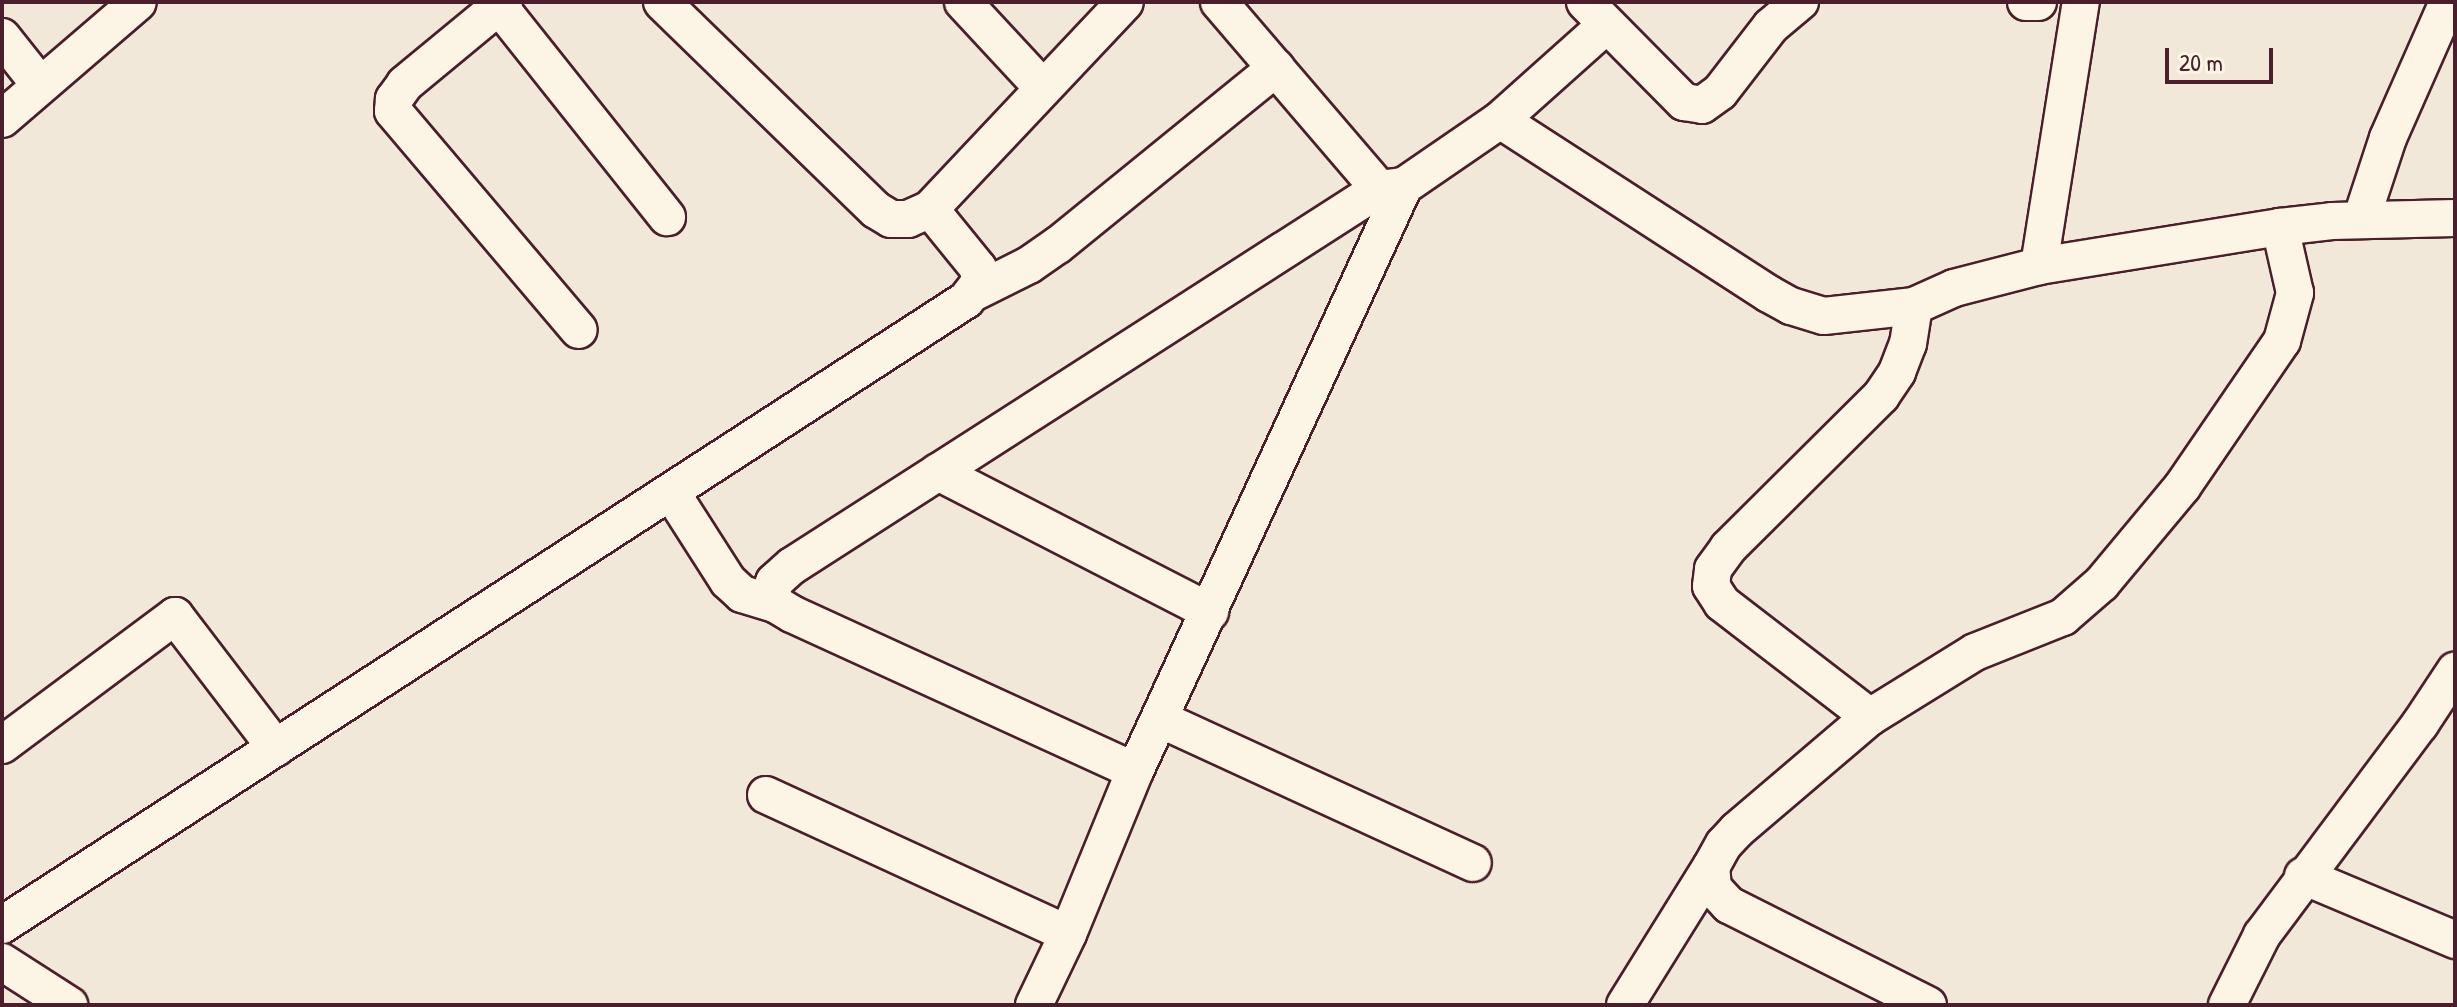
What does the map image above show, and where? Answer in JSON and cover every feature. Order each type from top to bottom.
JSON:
[{"type":"street","points":[[2,119],[138,2]]},
{"type":"street","points":[[662,2],[876,210],[891,219],[908,219],[930,209],[1125,2]]},
{"type":"street","points":[[963,2],[1042,87]]},
{"type":"street","points":[[1219,2],[1276,68],[1392,187]]},
{"type":"street","points":[[777,605],[772,595],[774,582],[792,566],[1500,120],[1595,14],[1684,102],[1702,105],[1720,92],[1771,26],[1800,2]]},
{"type":"street","points":[[2026,2],[2038,2]]},
{"type":"street","points":[[2039,266],[2081,2]]},
{"type":"street","points":[[2361,220],[2388,138],[2448,2]]},
{"type":"street","points":[[579,330],[393,111],[394,99],[405,84],[502,4],[667,217]]},
{"type":"street","points":[[2,37],[40,85]]},
{"type":"street","points":[[2,925],[975,292],[1029,265],[1058,245],[1276,68]]},
{"type":"street","points":[[1500,120],[1791,306],[1824,316],[1914,306],[1954,288],[2039,266],[2280,227],[2361,220],[2455,218]]},
{"type":"street","points":[[1034,1005],[1068,934],[1135,771],[1162,720],[1210,612],[1392,187]]},
{"type":"street","points":[[930,209],[978,268],[980,282],[975,292]]},
{"type":"street","points":[[1625,1005],[1724,844],[1737,830],[1870,717],[1975,652],[2063,617],[2102,583],[2150,527],[2191,476],[2282,341],[2295,293],[2280,227]]},
{"type":"street","points":[[1870,717],[1722,603],[1711,586],[1713,569],[1728,548],[1881,396],[1897,372],[1908,344],[1914,306]]},
{"type":"street","points":[[938,472],[1210,612]]},
{"type":"street","points":[[671,492],[728,581],[742,594],[777,605],[1135,771]]},
{"type":"street","points":[[2,745],[175,616],[276,748]]},
{"type":"street","points":[[2227,1005],[2262,935],[2303,876],[2385,771],[2455,671]]},
{"type":"street","points":[[1162,720],[1473,863]]},
{"type":"street","points":[[766,795],[1068,934]]},
{"type":"street","points":[[1711,867],[1713,888],[1729,905],[1928,1005]]},
{"type":"street","points":[[2303,876],[2455,940]]},
{"type":"street","points":[[2,962],[69,1005]]}]
